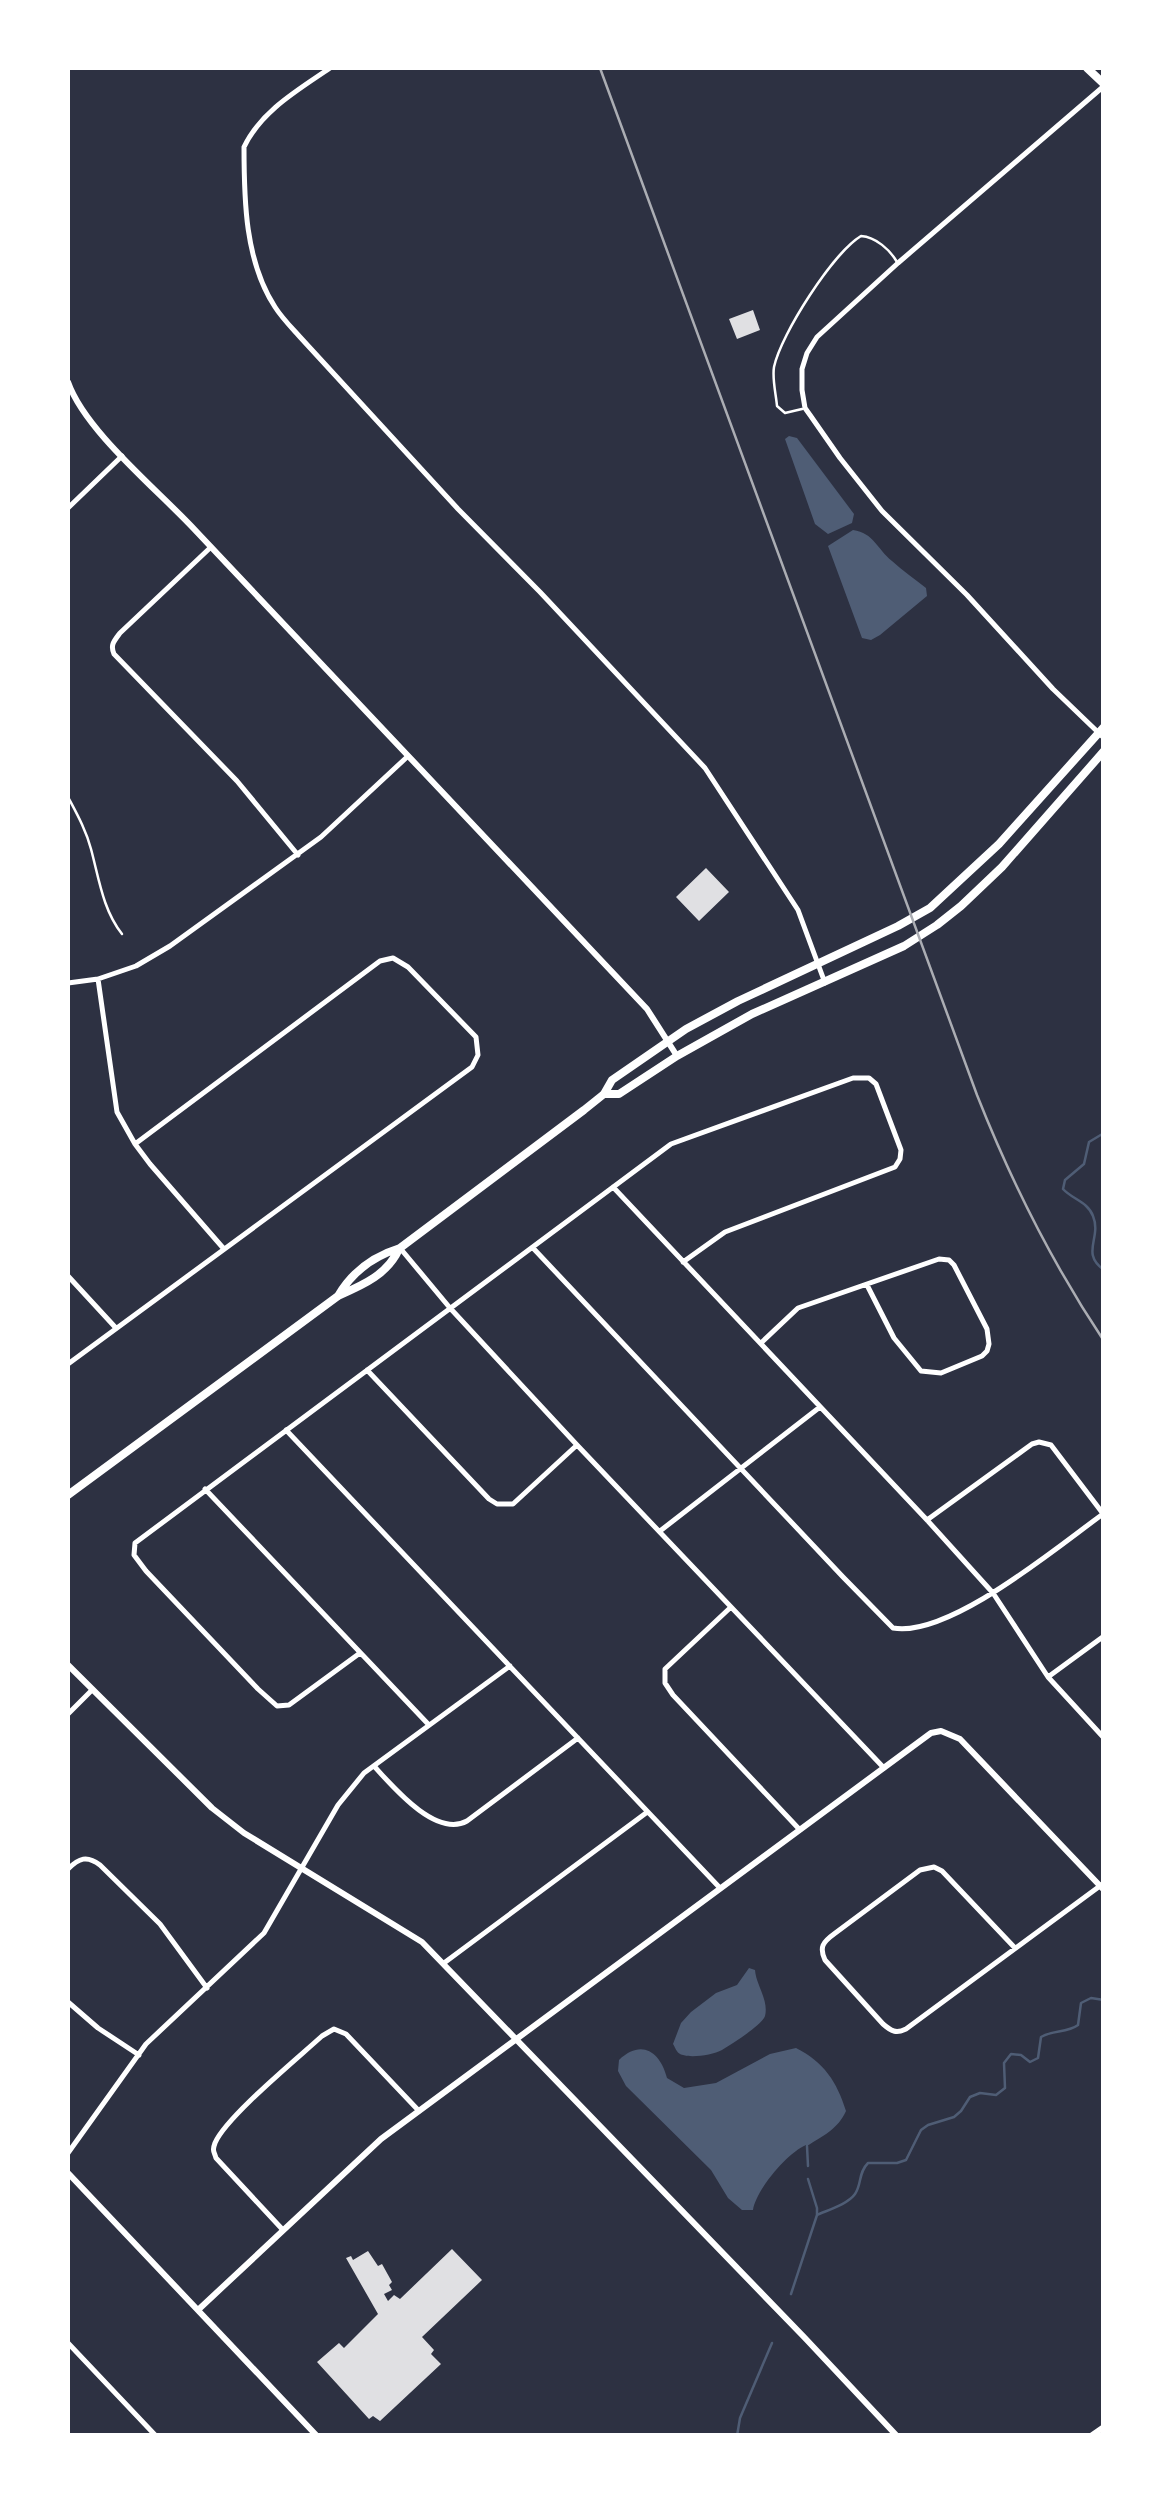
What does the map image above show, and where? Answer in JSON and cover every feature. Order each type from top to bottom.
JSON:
[{"type":"main road","points":[[1087,68],[1104,85]]},
{"type":"main road","points":[[68,1496],[338,1296],[362,1286],[392,1264],[400,1248],[604,1094],[612,1080],[668,1040],[738,1001],[930,908],[999,844],[1102,732]]},
{"type":"main road","points":[[604,1094],[619,1094],[752,1014],[904,946],[961,906],[1002,867],[1104,751]]},
{"type":"street","points":[[330,68],[277,105],[244,147],[250,239],[269,297],[300,337],[704,768],[798,910],[825,983]]},
{"type":"street","points":[[1102,732],[1053,689],[967,595],[882,511],[805,408],[802,370],[806,353],[829,326],[1104,85]]},
{"type":"street","points":[[68,382],[84,411],[122,456],[647,1009],[677,1056]]},
{"type":"street","points":[[68,508],[122,456]]},
{"type":"street","points":[[211,547],[120,634],[112,648],[298,854]]},
{"type":"street","points":[[68,983],[136,966],[170,946],[345,817],[408,757]]},
{"type":"street","points":[[68,1364],[472,1067],[478,1055],[476,1037],[408,967],[393,958],[380,961],[135,1144]]},
{"type":"street","points":[[98,978],[117,1112],[135,1144],[224,1249]]},
{"type":"street","points":[[360,1652],[288,1705],[277,1706],[146,1571],[134,1555],[135,1543],[672,1144],[853,1078],[869,1078],[876,1084],[900,1150],[896,1167],[725,1232],[683,1262]]},
{"type":"street","points":[[613,1187],[993,1593],[1048,1677],[1104,1738]]},
{"type":"street","points":[[532,1247],[894,1628],[913,1628],[962,1612],[1103,1514],[1051,1445],[1040,1442],[927,1520]]},
{"type":"street","points":[[400,1248],[577,1445],[884,1768]]},
{"type":"street","points":[[761,1343],[798,1308],[938,1259],[949,1260],[958,1272],[987,1329],[987,1351],[941,1373],[922,1371],[894,1338],[867,1285]]},
{"type":"street","points":[[68,1276],[115,1327]]},
{"type":"street","points":[[367,1370],[497,1504],[513,1504],[577,1445]]},
{"type":"street","points":[[660,1531],[820,1407]]},
{"type":"street","points":[[286,1430],[720,1888]]},
{"type":"street","points":[[205,1489],[429,1725]]},
{"type":"street","points":[[731,1607],[665,1669],[665,1683],[800,1830]]},
{"type":"street","points":[[1048,1677],[1104,1636]]},
{"type":"street","points":[[68,1665],[212,1808],[244,1833],[422,1942],[897,2436]]},
{"type":"street","points":[[68,2153],[146,2044],[264,1932],[346,1794],[374,1766],[510,1666]]},
{"type":"street","points":[[68,1714],[92,1690]]},
{"type":"street","points":[[198,2310],[380,2139],[931,1733],[942,1731],[960,1739],[1102,1887],[900,2032],[891,2030],[825,1960],[824,1942],[920,1870],[934,1867],[942,1870],[1015,1948]]},
{"type":"street","points":[[374,1766],[405,1800],[442,1823],[456,1826],[578,1738]]},
{"type":"street","points":[[444,1964],[647,1812]]},
{"type":"street","points":[[68,1868],[81,1858],[100,1865],[160,1924],[207,1988]]},
{"type":"street","points":[[68,2002],[139,2055]]},
{"type":"street","points":[[284,2230],[216,2158],[214,2148],[236,2117],[322,2036],[334,2029],[346,2034],[419,2110]]},
{"type":"street","points":[[68,2173],[317,2436]]},
{"type":"street","points":[[68,2343],[156,2436]]},
{"type":"street","points":[[1092,2436],[1104,2427]]},
{"type":"lane","points":[[805,408],[785,413],[777,406],[773,371],[794,322],[841,252],[862,236],[892,253],[898,263]]},
{"type":"path","points":[[68,797],[85,828],[99,884],[122,934]]},
{"type":"water","points":[[797,438],[854,514],[852,523],[828,534],[815,524],[785,439]]},
{"type":"water","points":[[853,530],[871,538],[926,588],[927,596],[871,640],[862,638],[828,546]]},
{"type":"water","points":[[749,1968],[755,1970],[764,1998],[763,2020],[718,2052],[679,2054],[673,2044],[681,2023],[716,1993],[737,1985]]},
{"type":"water","points":[[796,2048],[828,2074],[846,2111],[830,2132],[798,2149],[782,2164],[766,2183],[753,2210],[742,2210],[728,2198],[711,2170],[626,2086],[618,2071],[619,2060],[642,2049],[655,2055],[667,2078],[684,2088],[716,2083],[770,2054]]},
{"type":"building","points":[[753,310],[760,330],[737,339],[729,319]]},
{"type":"building","points":[[706,868],[729,892],[699,921],[676,897]]},
{"type":"building","points":[[452,2249],[482,2280],[422,2337],[441,2364],[380,2421],[373,2416],[369,2419],[317,2362],[339,2343],[344,2348],[378,2314],[346,2258],[351,2256],[353,2260],[368,2251],[378,2266],[382,2264],[392,2282],[392,2290],[384,2294],[388,2301],[394,2295],[400,2299]]},
{"type":"waterway","points":[[1104,1133],[1089,1142],[1084,1164],[1065,1180],[1063,1189],[1091,1211],[1095,1224],[1093,1257],[1104,1270]]},
{"type":"waterway","points":[[817,2215],[852,2198],[868,2163],[906,2160],[921,2130],[954,2117],[970,2097],[980,2093],[996,2095],[1005,2088],[1004,2063],[1011,2054],[1030,2062],[1038,2058],[1041,2037],[1078,2025],[1081,2003],[1091,1998],[1104,2000]]},
{"type":"waterway","points":[[807,2146],[808,2166]]},
{"type":"waterway","points":[[791,2294],[817,2215],[808,2179]]},
{"type":"waterway","points":[[737,2436],[740,2418],[772,2343]]},
{"type":"railway","points":[[600,68],[977,1095],[1034,1221],[1104,1341]]}]
